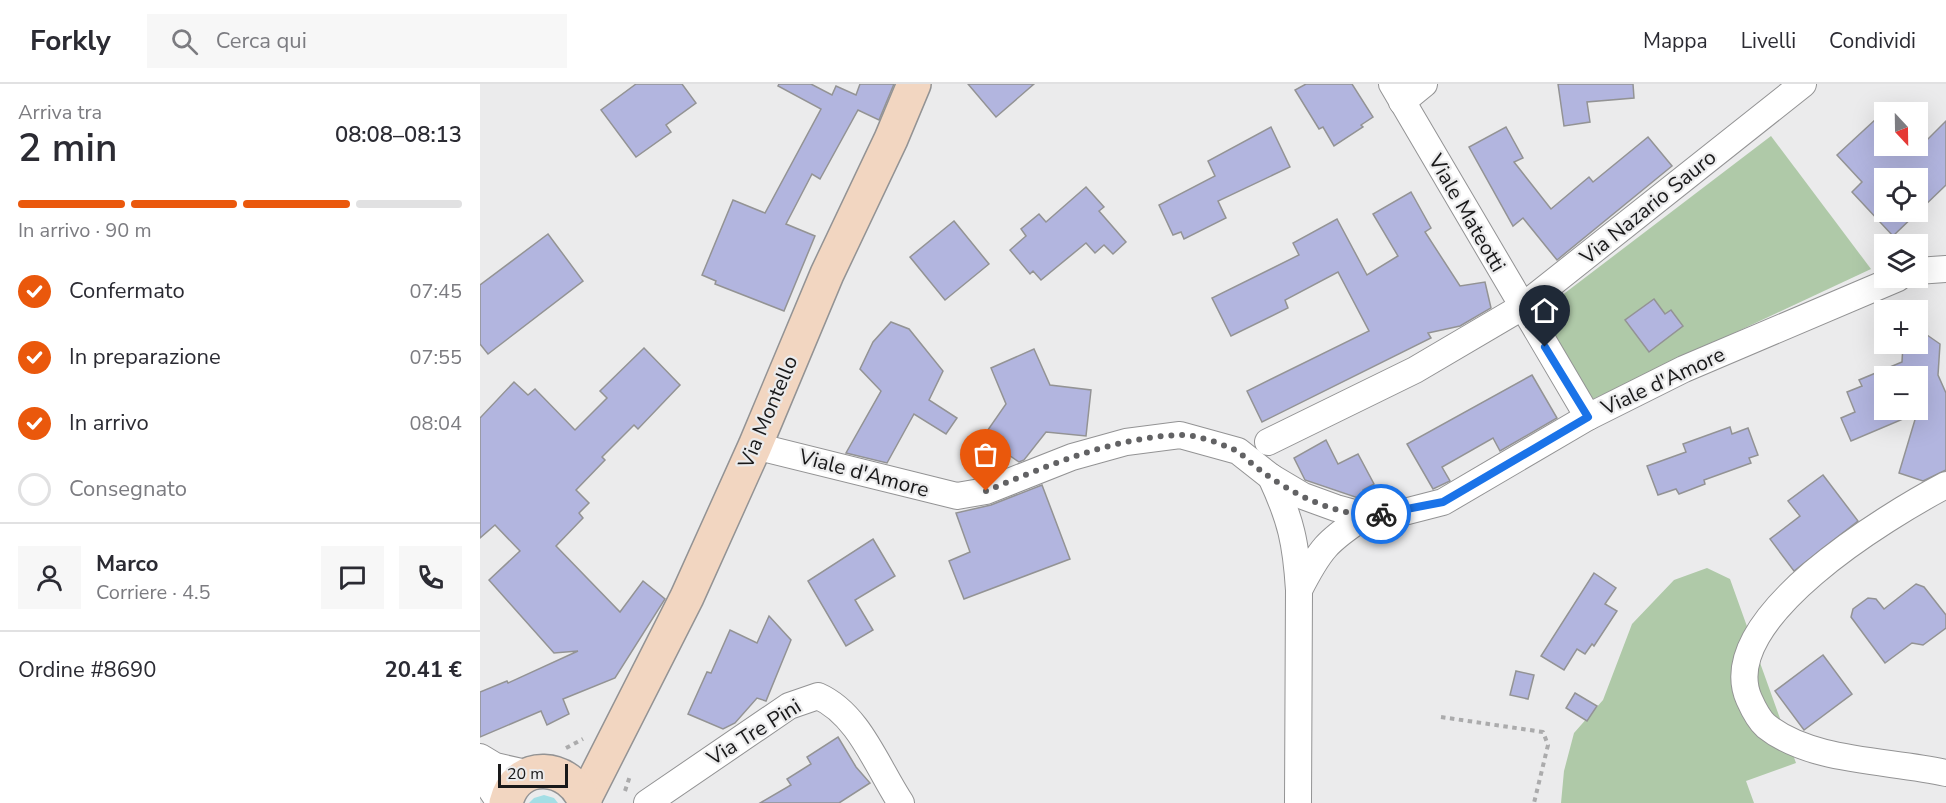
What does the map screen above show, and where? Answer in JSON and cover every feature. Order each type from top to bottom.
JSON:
[{"type":"street","name":"Via Montello","points":[[585,802],[606,761],[602,734],[687,597],[755,446],[827,274],[891,139],[914,84]]},
{"type":"street","points":[[1397,93],[1424,84]]},
{"type":"street","name":"Via Nazario Sauro","points":[[1268,442],[1414,370],[1522,307],[1803,84]]},
{"type":"street","name":"Viale Mateotti","points":[[1397,93],[1588,417]]},
{"type":"street","points":[[1928,270],[1946,268]]},
{"type":"street","name":"Viale d'Amore","points":[[755,446],[957,496],[986,491],[1072,458],[1126,442],[1180,435],[1238,451],[1271,477],[1303,496],[1365,516],[1408,511],[1443,502],[1588,417],[1695,364],[1874,288]]},
{"type":"street","points":[[1271,477],[1289,516],[1297,555],[1299,590],[1298,803]]},
{"type":"street","points":[[1946,485],[1884,519],[1844,547],[1794,590],[1754,639],[1746,665],[1743,686],[1754,711],[1766,725],[1808,746],[1880,764],[1946,773]]},
{"type":"street","points":[[1299,590],[1318,553],[1339,534],[1365,516]]},
{"type":"street","name":"Via Tre Pini","points":[[647,803],[789,706],[818,696],[834,703],[853,724],[891,800]]},
{"type":"street","points":[[506,803],[512,788],[602,734]]},
{"type":"street","points":[[480,758],[495,766],[548,765],[576,785],[585,802]]},
{"type":"street","points":[[480,773],[500,803]]},
{"type":"path","points":[[1441,717],[1543,732],[1548,745],[1534,803]]},
{"type":"path","points":[[548,765],[584,738],[602,734]]},
{"type":"green space","points":[[1771,136],[1871,269],[1593,399],[1540,312]]},
{"type":"green space","points":[[1707,568],[1730,579],[1796,763],[1746,781],[1754,803],[1561,803],[1564,771],[1574,733],[1603,700],[1632,624],[1674,580]]},
{"type":"water","points":[[544,795],[554,798],[558,803],[529,803],[534,798]]},
{"type":"building","points":[[636,84],[682,84],[696,103],[666,125],[671,132],[636,157],[601,110]]},
{"type":"building","points":[[779,84],[811,84],[832,95],[836,86],[856,95],[860,84],[894,84],[879,120],[858,110],[820,179],[812,174],[786,224],[815,236],[784,311],[715,284],[716,281],[702,275],[733,200],[765,213],[821,109],[778,86]]},
{"type":"building","points":[[968,84],[1034,84],[996,117]]},
{"type":"building","points":[[1306,84],[1352,84],[1373,117],[1361,125],[1363,127],[1334,146],[1323,127],[1319,129],[1295,90]]},
{"type":"building","points":[[1558,84],[1633,84],[1634,98],[1587,102],[1590,122],[1564,126]]},
{"type":"building","points":[[1874,121],[1874,156],[1928,156],[1928,139],[1946,121],[1946,185],[1928,202],[1928,168],[1874,168],[1874,216],[1852,192],[1862,182],[1837,155]]},
{"type":"building","points":[[1271,127],[1290,167],[1218,201],[1226,218],[1184,239],[1181,232],[1173,235],[1159,205],[1215,176],[1208,161]]},
{"type":"building","points":[[1506,127],[1523,158],[1514,162],[1551,209],[1589,177],[1593,182],[1648,137],[1672,166],[1557,260],[1523,218],[1513,226],[1469,147]]},
{"type":"building","points":[[1086,187],[1104,207],[1099,211],[1126,242],[1113,254],[1104,245],[1095,253],[1086,243],[1041,280],[1033,271],[1030,274],[1010,250],[1026,236],[1021,229],[1039,214],[1046,222]]},
{"type":"building","points":[[1411,192],[1431,228],[1425,232],[1460,286],[1485,282],[1491,308],[1460,326],[1428,333],[1431,338],[1262,422],[1247,391],[1369,331],[1338,272],[1285,300],[1288,308],[1231,336],[1212,298],[1299,255],[1293,243],[1337,219],[1367,275],[1398,256],[1373,214]]},
{"type":"building","points":[[954,221],[989,264],[945,300],[910,257]]},
{"type":"building","points":[[1880,222],[1908,222],[1895,234],[1891,234]]},
{"type":"building","points":[[548,234],[583,281],[488,354],[480,344],[480,285]]},
{"type":"building","points":[[1654,299],[1665,314],[1671,310],[1683,326],[1649,352],[1625,320]]},
{"type":"building","points":[[891,322],[909,329],[943,371],[929,400],[957,418],[946,434],[914,414],[887,463],[846,453],[881,391],[860,369],[873,342]]},
{"type":"building","points":[[1928,336],[1940,344],[1938,375],[1946,393],[1946,470],[1923,481],[1899,473],[1915,420],[1928,420],[1928,366],[1892,366],[1902,362],[1902,354],[1928,354]]},
{"type":"building","points":[[644,348],[680,385],[638,429],[634,425],[602,457],[605,460],[576,490],[589,503],[579,513],[583,518],[556,546],[620,612],[643,581],[665,599],[615,678],[563,699],[569,714],[547,725],[541,711],[480,737],[480,692],[507,681],[508,683],[578,651],[554,653],[489,580],[520,551],[495,525],[480,538],[480,418],[514,382],[528,395],[535,389],[575,430],[607,398],[600,391]]},
{"type":"building","points":[[1034,349],[1050,385],[1091,390],[1086,436],[1046,432],[1024,460],[1019,462],[983,437],[1006,404],[991,368]]},
{"type":"building","points":[[1874,374],[1874,420],[1900,420],[1851,441],[1841,418],[1855,412],[1847,392],[1862,386],[1859,380]]},
{"type":"building","points":[[1532,375],[1557,418],[1500,451],[1493,438],[1442,467],[1450,481],[1433,489],[1407,444]]},
{"type":"building","points":[[1730,427],[1732,434],[1748,428],[1758,455],[1749,458],[1751,463],[1704,480],[1705,484],[1679,494],[1676,489],[1658,495],[1647,466],[1686,452],[1683,444]]},
{"type":"building","points":[[1326,440],[1338,464],[1358,454],[1374,484],[1363,490],[1364,500],[1305,480],[1294,458]]},
{"type":"building","points":[[1823,475],[1858,521],[1794,571],[1770,539],[1800,516],[1788,501]]},
{"type":"building","points":[[1042,485],[1070,559],[964,599],[949,561],[970,552],[956,513],[991,505]]},
{"type":"building","points":[[873,539],[895,576],[855,600],[873,630],[846,646],[808,581]]},
{"type":"building","points":[[1594,573],[1616,588],[1605,604],[1617,611],[1594,646],[1592,644],[1585,654],[1577,649],[1564,670],[1541,656]]},
{"type":"building","points":[[1916,584],[1924,587],[1946,615],[1946,628],[1923,645],[1912,643],[1885,663],[1851,617],[1853,609],[1868,598],[1876,599],[1884,609]]},
{"type":"building","points":[[769,616],[791,640],[766,701],[757,698],[735,723],[723,729],[688,714],[707,672],[711,673],[730,630],[757,643]]},
{"type":"building","points":[[1823,655],[1852,694],[1804,730],[1775,691]]},
{"type":"building","points":[[1516,671],[1534,675],[1528,699],[1510,695]]},
{"type":"building","points":[[1575,693],[1597,706],[1587,721],[1566,708]]},
{"type":"building","points":[[838,737],[856,767],[870,783],[839,803],[760,803],[791,785],[787,779],[811,764],[807,757]]},
{"type":"way so far","points":[[986,491],[1072,458],[1126,442],[1180,435],[1210,441],[1238,451],[1260,471],[1303,496],[1365,516],[1381,514]]},
{"type":"route","points":[[1381,514],[1408,511],[1443,502],[1588,417],[1545,347]]}]
